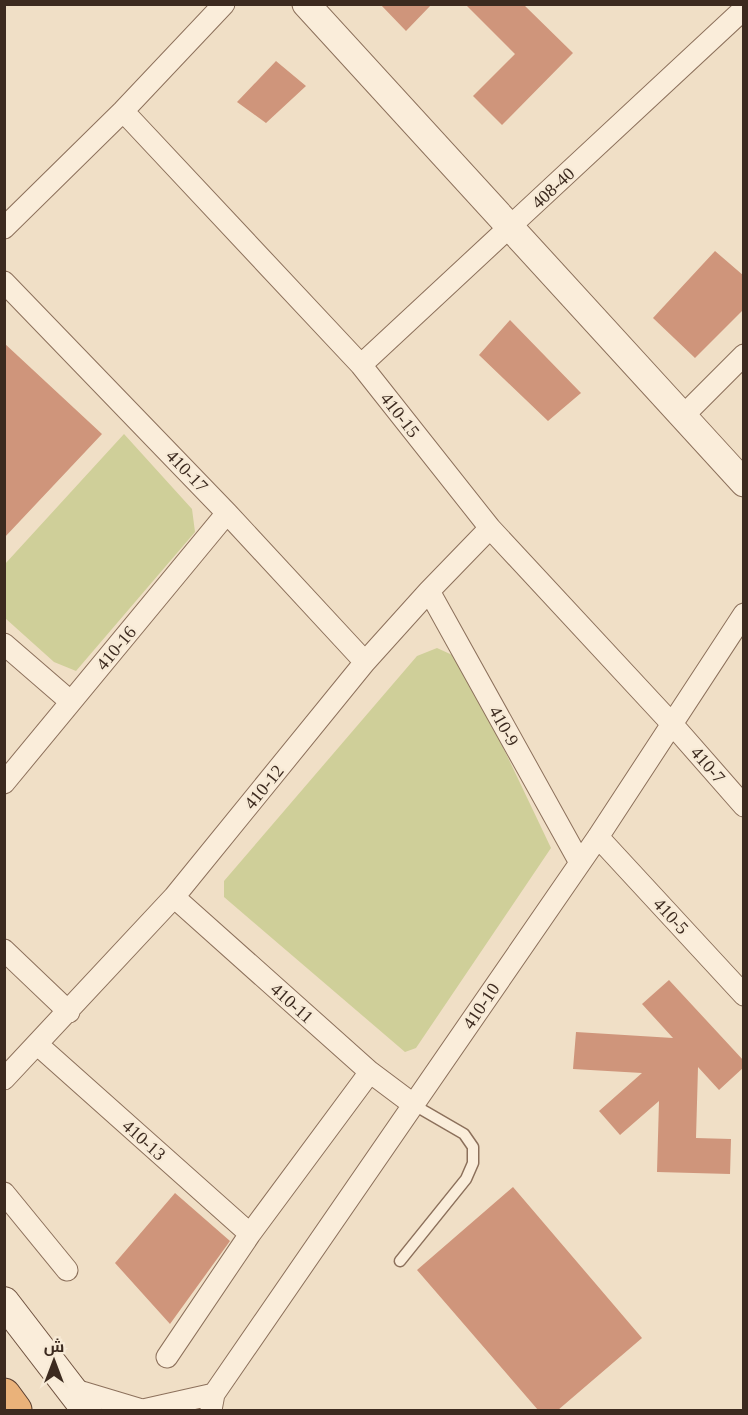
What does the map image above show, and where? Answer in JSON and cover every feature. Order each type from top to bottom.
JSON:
[{"type":"highway","points":[[4,1395],[15,1410]]},
{"type":"main road","points":[[4,1302],[79,1400]]},
{"type":"street","points":[[4,228],[123,111],[224,4]]},
{"type":"street","points":[[306,4],[744,483]]},
{"type":"street","name":"408-40","points":[[361,365],[744,9]]},
{"type":"street","name":"410-15","points":[[123,111],[361,365],[490,528],[672,724]]},
{"type":"street","name":"410-17","points":[[4,282],[227,513],[365,662]]},
{"type":"street","points":[[684,415],[744,355]]},
{"type":"street","name":"410-16","points":[[4,783],[227,513]]},
{"type":"street","name":"410-12","points":[[4,1079],[38,1046],[174,897],[365,662],[490,528]]},
{"type":"street","name":"410-9","points":[[429,591],[579,861]]},
{"type":"street","name":"410-10","points":[[79,1400],[143,1410],[212,1402],[579,861],[598,837],[744,614]]},
{"type":"street","points":[[4,644],[71,702]]},
{"type":"street","name":"410-7","points":[[672,724],[744,806]]},
{"type":"street","name":"410-5","points":[[598,837],[744,995]]},
{"type":"street","name":"410-11","points":[[174,897],[370,1072],[414,1105]]},
{"type":"street","points":[[4,950],[69,1012]]},
{"type":"street","name":"410-13","points":[[38,1046],[250,1234]]},
{"type":"street","points":[[167,1357],[250,1234],[370,1072]]},
{"type":"street","points":[[4,1192],[66,1270]]},
{"type":"lane","points":[[400,1261],[466,1179],[473,1163],[473,1148],[464,1134],[414,1105]]},
{"type":"green space","points":[[124,434],[192,509],[195,532],[76,671],[54,662],[5,618],[5,564]]},
{"type":"green space","points":[[437,648],[461,659],[551,848],[416,1048],[405,1052],[224,897],[224,881],[417,656]]},
{"type":"building","points":[[380,4],[432,4],[406,31]]},
{"type":"building","points":[[465,4],[523,4],[573,53],[502,125],[473,96],[515,54]]},
{"type":"building","points":[[276,61],[306,86],[266,123],[237,102]]},
{"type":"building","points":[[715,251],[744,276],[744,309],[695,358],[653,318]]},
{"type":"building","points":[[510,320],[581,393],[548,421],[479,355]]},
{"type":"building","points":[[4,343],[102,434],[4,538]]},
{"type":"building","points":[[669,980],[744,1061],[744,1067],[719,1090],[698,1067],[696,1138],[731,1139],[730,1174],[657,1172],[659,1101],[620,1135],[599,1111],[642,1073],[573,1069],[576,1032],[673,1038],[642,1004]]},
{"type":"building","points":[[513,1187],[642,1338],[558,1410],[538,1410],[417,1270]]},
{"type":"building","points":[[175,1193],[230,1241],[170,1324],[115,1263]]}]
